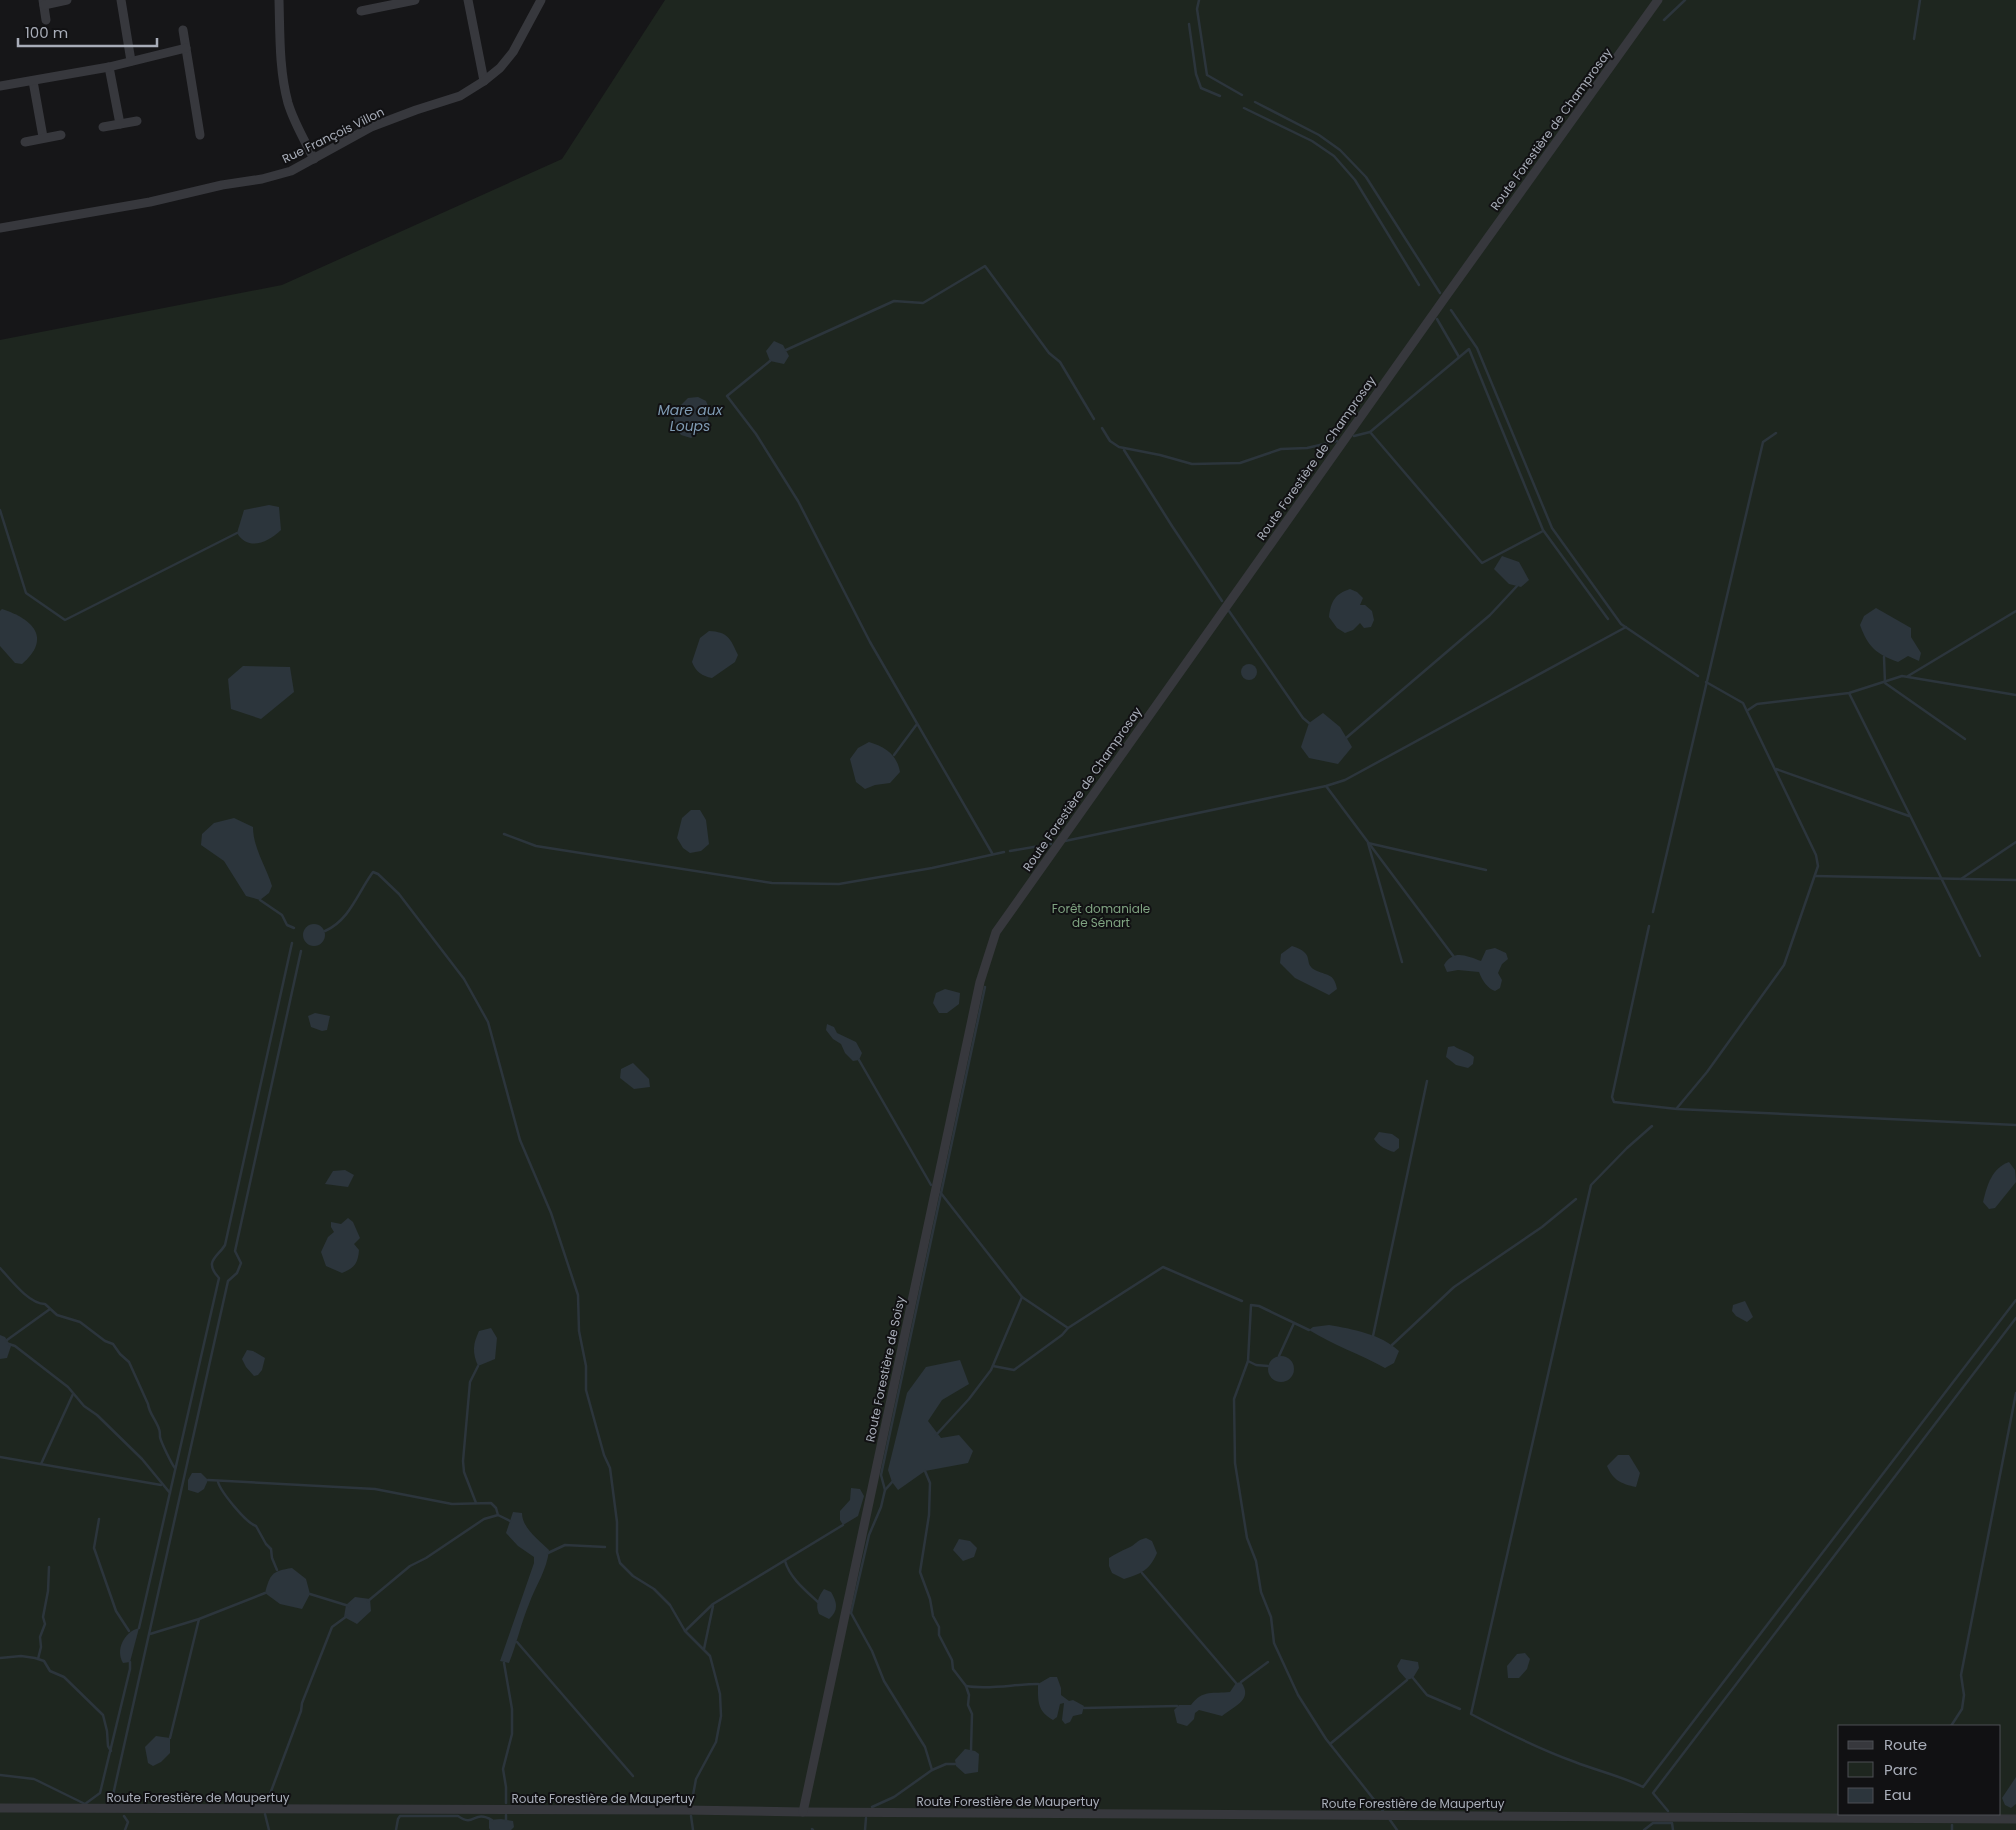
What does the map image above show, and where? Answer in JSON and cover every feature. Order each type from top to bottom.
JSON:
[{"type":"street","points":[[46,20],[43,2],[67,0]]},
{"type":"street","points":[[121,0],[131,62]]},
{"type":"street","points":[[279,0],[280,54],[288,102],[294,120],[314,159]]},
{"type":"street","points":[[361,11],[415,0]]},
{"type":"street","points":[[468,0],[484,81]]},
{"type":"street","name":"Rue François Villon","points":[[0,228],[150,202],[222,185],[262,179],[291,171],[371,127],[460,96],[484,81],[500,68],[513,52],[541,0]]},
{"type":"street","name":"Route Forestière de Champrosay","points":[[996,932],[1658,0]]},
{"type":"street","points":[[183,30],[200,135]]},
{"type":"street","points":[[0,86],[109,67],[186,48]]},
{"type":"street","points":[[109,67],[120,124]]},
{"type":"street","points":[[32,81],[43,137]]},
{"type":"street","points":[[103,127],[137,120]]},
{"type":"street","points":[[25,142],[61,135]]},
{"type":"street","name":"Route Forestière de Soisy","points":[[803,1812],[980,982],[996,932]]},
{"type":"street","name":"Route Forestière de Maupertuy","points":[[0,1808],[684,1810],[2016,1819]]},
{"type":"green space","name":"Forêt domaniale de Sénart","points":[[665,0],[2016,0],[2016,1830],[0,1830],[0,340],[282,285],[562,159]]},
{"type":"water","points":[[774,341],[783,345],[789,356],[784,364],[770,361],[766,351]]},
{"type":"water","name":"Mare aux Loups","points":[[698,397],[706,401],[709,413],[707,423],[691,438],[681,435],[675,426],[673,413],[688,398]]},
{"type":"water","points":[[269,505],[279,507],[281,530],[259,543],[253,544],[242,539],[237,533],[244,510]]},
{"type":"water","points":[[1502,556],[1519,562],[1529,580],[1521,587],[1509,584],[1494,569]]},
{"type":"water","points":[[1350,589],[1357,592],[1363,598],[1360,605],[1365,605],[1372,611],[1374,620],[1371,627],[1364,628],[1360,623],[1353,630],[1345,633],[1337,628],[1329,617],[1331,607],[1337,596]]},
{"type":"water","points":[[1876,608],[1911,628],[1911,637],[1921,653],[1919,661],[1908,656],[1898,662],[1878,653],[1874,649],[1866,639],[1860,625],[1864,616]]},
{"type":"water","points":[[2,609],[22,618],[35,630],[36,646],[31,655],[22,664],[15,663],[0,646],[0,611]]},
{"type":"water","points":[[709,631],[728,637],[738,655],[735,662],[712,678],[700,673],[692,662],[700,638]]},
{"type":"water","points":[[1249,664],[1257,672],[1249,680],[1241,672]]},
{"type":"water","points":[[243,666],[290,667],[294,692],[261,719],[231,709],[228,679]]},
{"type":"water","points":[[1323,713],[1340,727],[1352,747],[1338,764],[1309,758],[1301,747],[1309,723]]},
{"type":"water","points":[[869,742],[881,746],[890,752],[899,766],[900,772],[890,783],[875,785],[865,789],[856,782],[850,759],[858,748]]},
{"type":"water","points":[[691,810],[700,810],[706,820],[709,844],[701,851],[690,853],[683,848],[677,838],[682,818]]},
{"type":"water","points":[[234,818],[253,827],[257,850],[272,886],[269,893],[260,900],[246,896],[224,861],[201,845],[202,834],[214,823]]},
{"type":"water","points":[[314,924],[322,927],[325,935],[322,943],[314,946],[306,943],[303,935],[306,927]]},
{"type":"water","points":[[1292,946],[1300,949],[1307,955],[1311,967],[1332,977],[1337,989],[1329,995],[1295,978],[1280,963],[1281,954]]},
{"type":"water","points":[[1495,948],[1506,953],[1508,959],[1502,964],[1498,973],[1502,980],[1500,988],[1495,991],[1485,983],[1479,972],[1458,970],[1447,972],[1444,965],[1456,955],[1481,961],[1486,950]]},
{"type":"water","points":[[945,989],[960,993],[959,1004],[947,1013],[939,1013],[933,1003],[936,993]]},
{"type":"water","points":[[315,1013],[330,1016],[327,1030],[322,1031],[311,1027],[308,1016]]},
{"type":"water","points":[[827,1024],[834,1027],[837,1033],[856,1042],[862,1053],[859,1060],[853,1061],[845,1053],[841,1044],[833,1039],[826,1030]]},
{"type":"water","points":[[1454,1046],[1474,1057],[1473,1064],[1468,1068],[1456,1065],[1446,1057],[1448,1047]]},
{"type":"water","points":[[633,1063],[649,1079],[650,1087],[634,1089],[620,1078],[621,1069]]},
{"type":"water","points":[[1379,1132],[1392,1134],[1399,1139],[1399,1148],[1394,1152],[1380,1146],[1374,1139]]},
{"type":"water","points":[[2009,1162],[2015,1170],[2016,1182],[1995,1208],[1989,1209],[1983,1202],[1991,1178],[1998,1168]]},
{"type":"water","points":[[345,1170],[354,1175],[348,1187],[325,1184],[333,1171]]},
{"type":"water","points":[[348,1218],[353,1222],[360,1238],[354,1244],[359,1250],[355,1265],[342,1273],[326,1266],[321,1252],[328,1237],[334,1232],[331,1222],[341,1224]]},
{"type":"water","points":[[1745,1301],[1753,1317],[1747,1322],[1736,1316],[1732,1311],[1733,1305]]},
{"type":"water","points":[[1329,1325],[1366,1333],[1384,1340],[1399,1351],[1394,1363],[1385,1368],[1309,1330],[1313,1327]]},
{"type":"water","points":[[491,1328],[497,1338],[495,1359],[478,1366],[474,1352],[475,1340],[479,1331]]},
{"type":"water","points":[[0,1335],[5,1337],[11,1346],[7,1358],[0,1359]]},
{"type":"water","points":[[247,1350],[253,1351],[265,1358],[262,1370],[258,1375],[254,1376],[242,1359]]},
{"type":"water","points":[[1281,1356],[1290,1360],[1294,1369],[1290,1378],[1281,1382],[1272,1378],[1268,1369],[1272,1360]]},
{"type":"water","points":[[960,1360],[969,1384],[942,1400],[928,1421],[941,1438],[959,1435],[973,1451],[968,1463],[925,1471],[898,1490],[892,1482],[888,1470],[907,1393],[926,1367]]},
{"type":"water","points":[[1618,1455],[1629,1455],[1640,1473],[1636,1487],[1618,1481],[1609,1471],[1607,1466]]},
{"type":"water","points":[[192,1473],[201,1473],[208,1480],[204,1489],[198,1493],[188,1490],[188,1480]]},
{"type":"water","points":[[851,1488],[860,1489],[864,1496],[858,1516],[843,1525],[840,1520],[840,1511],[850,1500]]},
{"type":"water","points":[[513,1512],[522,1513],[528,1529],[549,1550],[544,1571],[526,1611],[509,1663],[500,1661],[534,1563],[534,1557],[518,1546],[506,1533]]},
{"type":"water","points":[[1146,1538],[1152,1541],[1157,1553],[1148,1568],[1124,1579],[1112,1573],[1109,1566],[1109,1558]]},
{"type":"water","points":[[959,1539],[970,1541],[977,1548],[974,1557],[963,1561],[953,1550]]},
{"type":"water","points":[[292,1568],[306,1579],[310,1594],[302,1609],[280,1604],[265,1593],[273,1574],[280,1570]]},
{"type":"water","points":[[824,1589],[831,1592],[836,1603],[836,1609],[829,1619],[819,1614],[817,1607]]},
{"type":"water","points":[[355,1597],[370,1599],[371,1611],[357,1624],[344,1617],[346,1605]]},
{"type":"water","points":[[139,1628],[130,1662],[123,1663],[120,1653],[122,1642],[129,1633]]},
{"type":"water","points":[[1525,1653],[1530,1659],[1527,1669],[1519,1678],[1508,1678],[1507,1666],[1517,1654]]},
{"type":"water","points":[[1401,1659],[1418,1662],[1419,1668],[1413,1678],[1407,1680],[1399,1671],[1397,1666]]},
{"type":"water","points":[[1050,1677],[1057,1677],[1061,1688],[1061,1695],[1069,1701],[1073,1700],[1084,1706],[1082,1714],[1073,1716],[1070,1722],[1065,1724],[1062,1720],[1064,1703],[1060,1704],[1057,1717],[1053,1720],[1041,1709],[1038,1684]]},
{"type":"water","points":[[1241,1682],[1244,1688],[1244,1698],[1237,1706],[1222,1716],[1199,1710],[1187,1726],[1177,1723],[1174,1710],[1179,1705],[1191,1705],[1204,1694],[1230,1692],[1236,1683]]},
{"type":"water","points":[[156,1736],[170,1738],[170,1753],[161,1762],[153,1766],[148,1763],[145,1747]]},
{"type":"water","points":[[965,1749],[979,1754],[978,1772],[965,1774],[956,1766],[955,1760]]},
{"type":"water","points":[[2016,1777],[2016,1804],[2011,1808],[2005,1805],[2002,1798]]},
{"type":"water","points":[[489,1820],[513,1821],[514,1827],[511,1830],[490,1830]]},
{"type":"waterway","points":[[1199,0],[1197,9],[1207,75],[1242,95]]},
{"type":"waterway","points":[[1664,20],[1685,0]]},
{"type":"waterway","points":[[1914,39],[1920,0]]},
{"type":"waterway","points":[[1189,24],[1196,74],[1201,88],[1220,96]]},
{"type":"waterway","points":[[1255,102],[1319,135],[1340,150],[1366,177],[1440,293]]},
{"type":"waterway","points":[[1244,108],[1312,141],[1334,156],[1355,180],[1419,285]]},
{"type":"waterway","points":[[786,350],[894,301],[923,303],[985,266],[1049,353],[1060,362],[1094,419]]},
{"type":"waterway","points":[[1451,310],[1477,348],[1552,528],[1621,624],[1698,676]]},
{"type":"waterway","points":[[1437,319],[1459,357]]},
{"type":"waterway","points":[[1354,436],[1370,432],[1469,349],[1543,530],[1608,619]]},
{"type":"waterway","points":[[770,361],[727,396],[756,434],[798,501],[870,642],[992,853]]},
{"type":"waterway","points":[[1102,428],[1110,441],[1119,447],[1160,455],[1192,464],[1240,463],[1281,449],[1307,448],[1337,441]]},
{"type":"waterway","points":[[1370,432],[1482,563],[1543,531]]},
{"type":"waterway","points":[[1653,912],[1763,442],[1776,433]]},
{"type":"waterway","points":[[1124,450],[1222,601]]},
{"type":"waterway","points":[[0,510],[26,593],[65,620],[237,533]]},
{"type":"waterway","points":[[1346,738],[1490,615],[1517,586]]},
{"type":"waterway","points":[[1229,611],[1303,718],[1309,723]]},
{"type":"waterway","points":[[1908,676],[2016,611]]},
{"type":"waterway","points":[[1065,841],[1326,786],[1345,780],[1626,627]]},
{"type":"waterway","points":[[1884,657],[1885,683],[1965,739]]},
{"type":"waterway","points":[[1748,710],[1757,704],[1849,693],[1902,676],[2016,695]]},
{"type":"waterway","points":[[1677,1108],[1707,1072],[1784,965],[1818,866],[1816,855],[1743,703],[1706,682]]},
{"type":"waterway","points":[[1849,693],[1980,956]]},
{"type":"waterway","points":[[894,755],[917,724]]},
{"type":"waterway","points":[[1776,769],[1909,816]]},
{"type":"waterway","points":[[1326,786],[1454,957]]},
{"type":"waterway","points":[[504,834],[536,846],[772,883],[839,884],[932,868],[1004,852]]},
{"type":"waterway","points":[[1961,879],[2016,842]]},
{"type":"waterway","points":[[1402,962],[1368,843],[1486,870]]},
{"type":"waterway","points":[[1010,851],[1051,844]]},
{"type":"waterway","points":[[325,931],[334,926],[347,913],[373,872],[378,874],[399,894],[464,979],[488,1022],[520,1140],[551,1213],[578,1295],[579,1331],[586,1366],[586,1390],[604,1455],[610,1468],[617,1522],[617,1552],[620,1563],[633,1576],[654,1589],[670,1605],[685,1631],[710,1656],[720,1694],[721,1716],[716,1742],[696,1779],[691,1806]]},
{"type":"waterway","points":[[1815,876],[2016,880]]},
{"type":"waterway","points":[[260,900],[282,915],[287,925],[294,928]]},
{"type":"waterway","points":[[1649,926],[1612,1097],[1614,1102],[1677,1109],[2016,1125]]},
{"type":"waterway","points":[[139,1628],[219,1278],[214,1272],[212,1263],[225,1245],[292,943]]},
{"type":"waterway","points":[[120,1802],[113,1795],[228,1281],[237,1273],[241,1263],[235,1251],[301,951]]},
{"type":"waterway","points":[[885,1490],[881,1475],[985,987]]},
{"type":"waterway","points":[[859,1060],[931,1185]]},
{"type":"waterway","points":[[1373,1336],[1427,1081]]},
{"type":"waterway","points":[[1652,1126],[1627,1148],[1591,1185],[1471,1714],[1522,1740],[1643,1787],[2016,1300]]},
{"type":"waterway","points":[[940,1192],[1022,1297],[1068,1328],[1163,1267],[1242,1301]]},
{"type":"waterway","points":[[1392,1345],[1454,1287],[1542,1227],[1576,1199]]},
{"type":"waterway","points":[[0,1268],[27,1296],[39,1303],[45,1304],[57,1315],[80,1322],[105,1341],[113,1344],[129,1362],[158,1426],[162,1444],[175,1468]]},
{"type":"waterway","points":[[936,1435],[969,1399],[991,1370],[1022,1297]]},
{"type":"waterway","points":[[1309,1330],[1259,1306],[1251,1305],[1248,1361],[1234,1399],[1235,1463],[1247,1538],[1256,1561],[1261,1592],[1271,1617],[1274,1643],[1298,1695],[1326,1739],[1383,1811]]},
{"type":"waterway","points":[[7,1340],[50,1309]]},
{"type":"waterway","points":[[1668,1811],[1653,1793],[2016,1318]]},
{"type":"waterway","points":[[1279,1356],[1294,1323]]},
{"type":"waterway","points":[[993,1366],[1014,1370],[1062,1335],[1068,1328]]},
{"type":"waterway","points":[[9,1344],[15,1346],[68,1387],[84,1406],[97,1415],[142,1459],[170,1493]]},
{"type":"waterway","points":[[1248,1361],[1256,1365],[1268,1366]]},
{"type":"waterway","points":[[476,1503],[464,1472],[463,1461],[470,1382],[478,1366]]},
{"type":"waterway","points":[[1952,1725],[1962,1709],[1964,1695],[1961,1675],[2016,1393]]},
{"type":"waterway","points":[[41,1464],[73,1394]]},
{"type":"waterway","points":[[0,1457],[161,1485]]},
{"type":"waterway","points":[[925,1471],[930,1483],[929,1515],[920,1572],[930,1599],[933,1616],[939,1627],[939,1635],[952,1660],[953,1669],[966,1686],[969,1695],[968,1705],[972,1714],[971,1750]]},
{"type":"waterway","points":[[208,1480],[375,1489],[452,1504],[491,1503],[496,1508],[498,1515]]},
{"type":"waterway","points":[[872,1807],[894,1797],[932,1770],[925,1747],[884,1681],[872,1651],[851,1613],[869,1535],[881,1507],[885,1490],[893,1481]]},
{"type":"waterway","points":[[218,1482],[234,1507],[256,1526],[271,1549],[272,1558],[277,1570]]},
{"type":"waterway","points":[[368,1601],[410,1566],[426,1558],[484,1519],[498,1515],[510,1521]]},
{"type":"waterway","points":[[99,1519],[94,1548],[116,1611],[129,1631]]},
{"type":"waterway","points":[[685,1631],[713,1604],[843,1525]]},
{"type":"waterway","points":[[548,1553],[565,1545],[605,1547]]},
{"type":"waterway","points":[[785,1561],[794,1578],[818,1602]]},
{"type":"waterway","points":[[38,1659],[41,1647],[40,1637],[45,1624],[43,1617],[48,1591],[49,1567]]},
{"type":"waterway","points":[[1142,1573],[1236,1683]]},
{"type":"waterway","points":[[150,1634],[199,1619],[265,1593]]},
{"type":"waterway","points":[[310,1594],[349,1606]]},
{"type":"waterway","points":[[704,1649],[713,1606]]},
{"type":"waterway","points":[[267,1802],[301,1711],[302,1703],[332,1627],[347,1616]]},
{"type":"waterway","points":[[170,1738],[199,1619]]},
{"type":"waterway","points":[[517,1642],[633,1776]]},
{"type":"waterway","points":[[0,1658],[21,1656],[35,1658],[44,1661],[50,1671],[64,1677],[103,1715],[108,1746],[111,1751]]},
{"type":"waterway","points":[[0,1775],[34,1779],[85,1804],[100,1793],[130,1669],[130,1662]]},
{"type":"waterway","points":[[1241,1682],[1268,1662]]},
{"type":"waterway","points":[[504,1663],[512,1709],[512,1734],[503,1769],[506,1803]]},
{"type":"waterway","points":[[1413,1678],[1427,1695],[1460,1709]]},
{"type":"waterway","points":[[1330,1744],[1407,1680]]},
{"type":"waterway","points":[[966,1686],[1038,1684]]},
{"type":"waterway","points":[[1084,1708],[1177,1706]]},
{"type":"waterway","points":[[932,1770],[946,1764],[955,1764]]},
{"type":"waterway","points":[[265,1814],[269,1830]]},
{"type":"waterway","points":[[506,1815],[506,1820]]},
{"type":"waterway","points":[[124,1816],[128,1822],[125,1830]]},
{"type":"waterway","points":[[396,1830],[400,1816],[458,1816],[468,1820],[481,1816],[492,1820]]},
{"type":"waterway","points":[[691,1816],[693,1830]]},
{"type":"waterway","points":[[865,1830],[866,1818]]},
{"type":"waterway","points":[[1390,1820],[1397,1830]]},
{"type":"waterway","points":[[1644,1830],[1653,1823],[1672,1823],[1673,1830]]},
{"type":"waterway","points":[[1952,1825],[1952,1830]]}]
